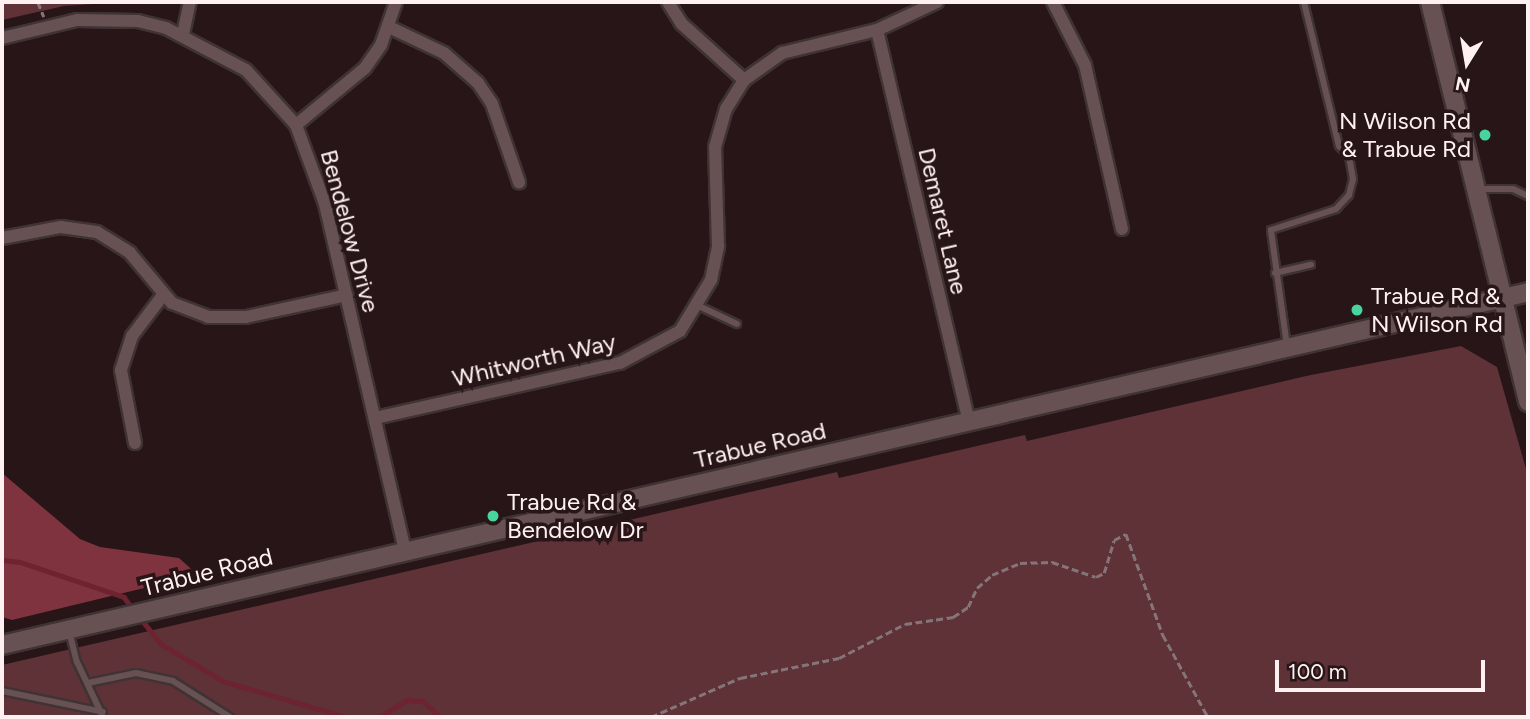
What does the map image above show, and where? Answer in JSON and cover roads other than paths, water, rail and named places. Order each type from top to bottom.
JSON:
[{"type":"main road","points":[[1430,2],[1528,401]]},
{"type":"main road","name":"Trabue Road","points":[[2,645],[1528,292]]},
{"type":"street","points":[[183,34],[190,2]]},
{"type":"street","points":[[296,125],[365,68],[389,27],[396,2]]},
{"type":"street","points":[[668,2],[682,24],[744,80]]},
{"type":"street","name":"Whitworth Way","points":[[375,418],[620,363],[680,331],[699,306],[711,280],[718,246],[715,166],[718,128],[744,80],[791,49],[877,30],[937,2]]},
{"type":"street","points":[[1053,2],[1085,65],[1122,229]]},
{"type":"street","name":"Bendelow Drive","points":[[2,38],[77,20],[108,19],[138,21],[183,34],[246,70],[296,125],[313,163],[347,295],[405,550]]},
{"type":"street","points":[[389,27],[444,53],[478,83],[492,104],[519,182]]},
{"type":"street","name":"Demaret Lane","points":[[877,30],[969,422]]},
{"type":"street","points":[[2,238],[61,227],[97,232],[130,253],[163,295],[189,312],[228,320],[347,295]]},
{"type":"street","points":[[135,443],[121,378],[123,362],[132,336],[163,295]]},
{"type":"lane","points":[[1287,348],[1271,230],[1336,209],[1349,195],[1353,179],[1349,157],[1339,146],[1304,2]]},
{"type":"lane","points":[[1475,189],[1503,188],[1528,197]]},
{"type":"lane","points":[[1275,273],[1311,265]]},
{"type":"lane","points":[[699,306],[737,324]]},
{"type":"lane","points":[[68,629],[103,715]]},
{"type":"lane","points":[[88,683],[136,673],[173,681],[230,717]]},
{"type":"lane","points":[[2,691],[103,715]]},
{"type":"waterway","points":[[2,560],[20,562],[124,597],[133,609]]},
{"type":"waterway","points":[[141,619],[161,644],[223,681],[346,717]]},
{"type":"waterway","points":[[379,717],[407,700],[423,701],[440,717]]},
{"type":"place","name":"N Wilson Rd & Trabue Rd","points":[[1485,135]]},
{"type":"place","name":"Trabue Rd & N Wilson Rd","points":[[1357,310]]},
{"type":"place","name":"Trabue Rd & Bendelow Dr","points":[[493,516]]}]
